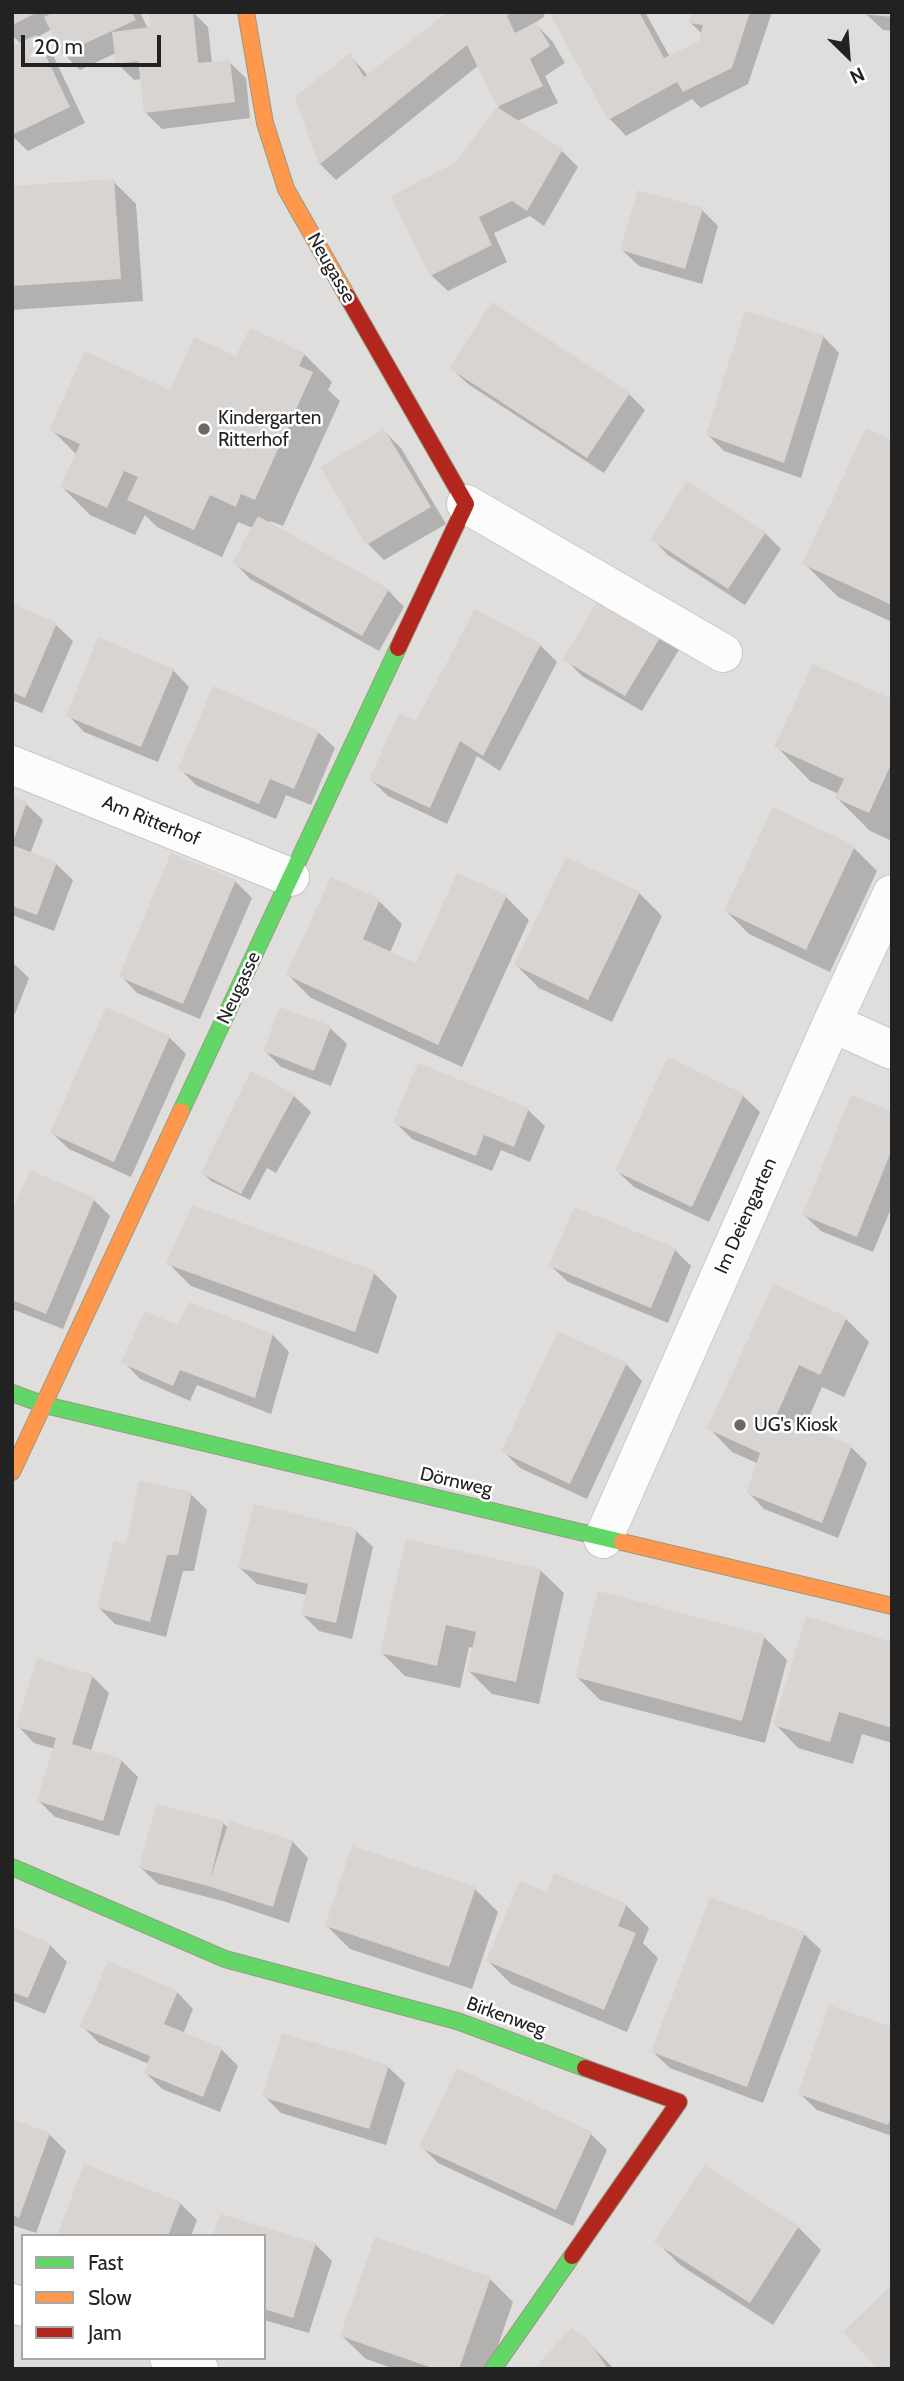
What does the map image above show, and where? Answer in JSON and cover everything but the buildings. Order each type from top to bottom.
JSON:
[{"type":"street","name":"Neugasse","points":[[12,1472],[466,504],[286,189],[265,123],[246,12]]},
{"type":"street","points":[[466,504],[723,653]]},
{"type":"street","name":"Am Ritterhof","points":[[12,765],[290,877]]},
{"type":"street","name":"Im Deiengarten","points":[[603,1539],[892,894]]},
{"type":"street","points":[[832,1023],[892,1050]]},
{"type":"street","name":"Dörnweg","points":[[12,1394],[45,1405],[892,1606]]},
{"type":"street","name":"Birkenweg","points":[[12,1867],[225,1959],[457,2021],[679,2102],[493,2369]]},
{"type":"street","points":[[174,2360],[199,2369]]},
{"type":"shaded area","points":[[12,12],[892,12],[892,2369],[12,2369]]},
{"type":"traffic: fast","points":[[181,1111],[398,648]]},
{"type":"traffic: fast","points":[[12,1393],[45,1405],[622,1542]]},
{"type":"traffic: fast","points":[[12,1867],[225,1959],[457,2021],[585,2068]]},
{"type":"traffic: fast","points":[[493,2369],[572,2256]]},
{"type":"traffic: slow","points":[[246,12],[265,123],[286,189],[347,296]]},
{"type":"traffic: slow","points":[[12,1472],[181,1111]]},
{"type":"traffic: slow","points":[[622,1542],[892,1606]]},
{"type":"traffic: jam","points":[[347,296],[466,504],[398,648]]},
{"type":"traffic: jam","points":[[572,2256],[679,2102],[585,2068]]},
{"type":"place","name":"Kindergarten Ritterhof","points":[[204,429]]},
{"type":"place","name":"UG's Kiosk","points":[[740,1425]]}]
